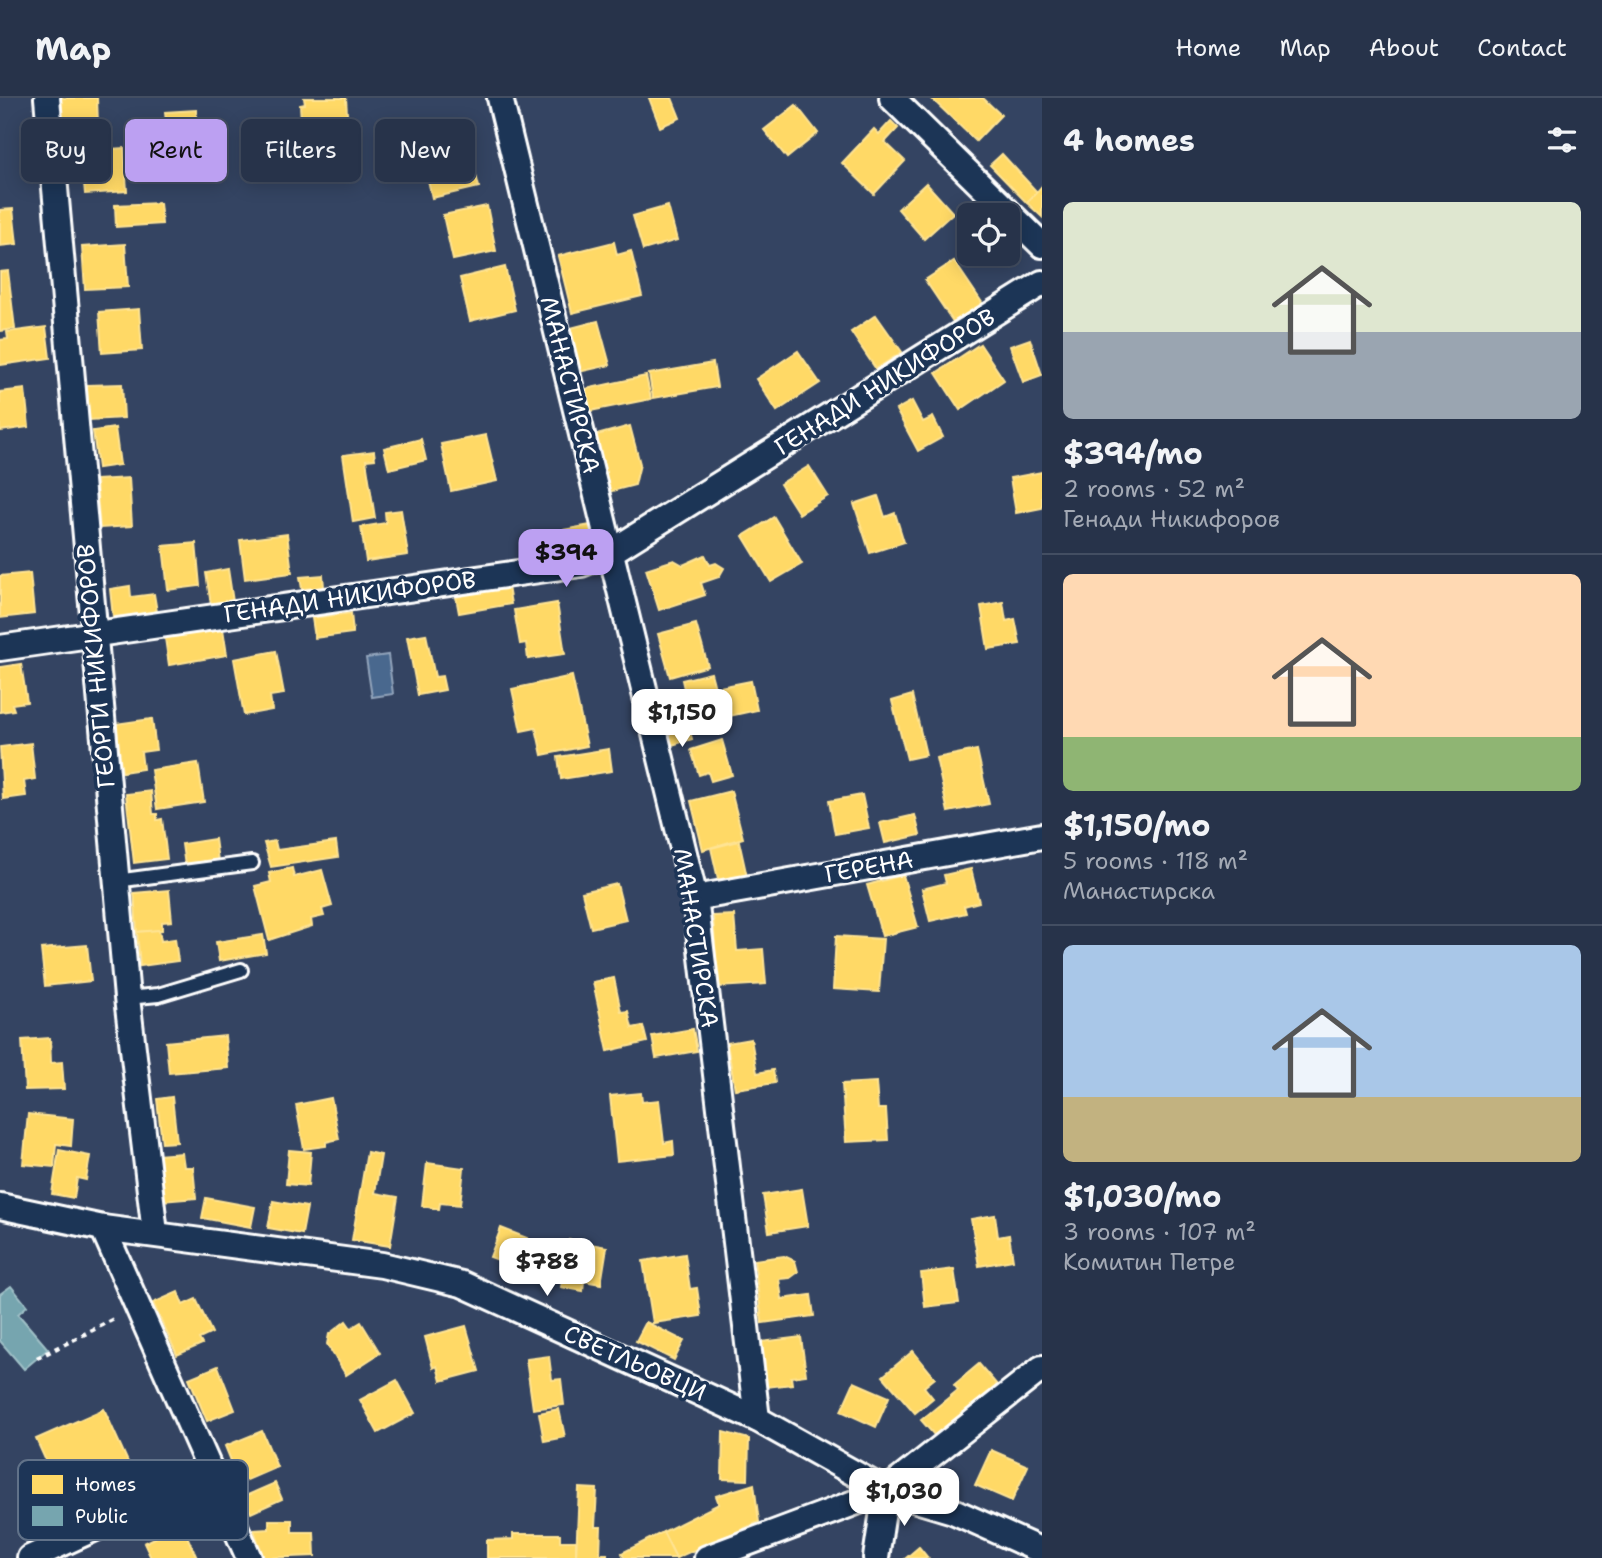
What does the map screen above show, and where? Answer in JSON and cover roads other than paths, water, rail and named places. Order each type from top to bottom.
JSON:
[{"type":"street","name":"ГЕОРГИ НИКИФОРОВ","points":[[47,98],[127,998],[155,1233]]},
{"type":"street","name":"МАНАСТИРСКА","points":[[500,98],[695,898],[757,1419]]},
{"type":"street","points":[[892,98],[1042,245]]},
{"type":"street","name":"ГЕНАДИ НИКИФОРОВ","points":[[0,648],[580,564],[611,552],[1042,283]]},
{"type":"street","name":"ГЕРЕНА","points":[[695,898],[1042,836]]},
{"type":"street","name":"СВЕТЛЬОВЦИ","points":[[0,1206],[103,1227],[382,1265],[462,1284],[757,1419],[886,1491],[953,1511],[1042,1551]]},
{"type":"street","points":[[103,1227],[207,1460]]},
{"type":"street","points":[[707,1558],[886,1491],[1042,1368]]},
{"type":"street","points":[[876,1558],[886,1491]]},
{"type":"street","points":[[30,1558],[69,1540]]},
{"type":"street","points":[[242,1540],[250,1558]]},
{"type":"lane","points":[[116,881],[252,863]]},
{"type":"lane","points":[[127,998],[158,995],[241,970]]},
{"type":"water","points":[[388,655],[393,694],[372,697],[366,658]]}]
